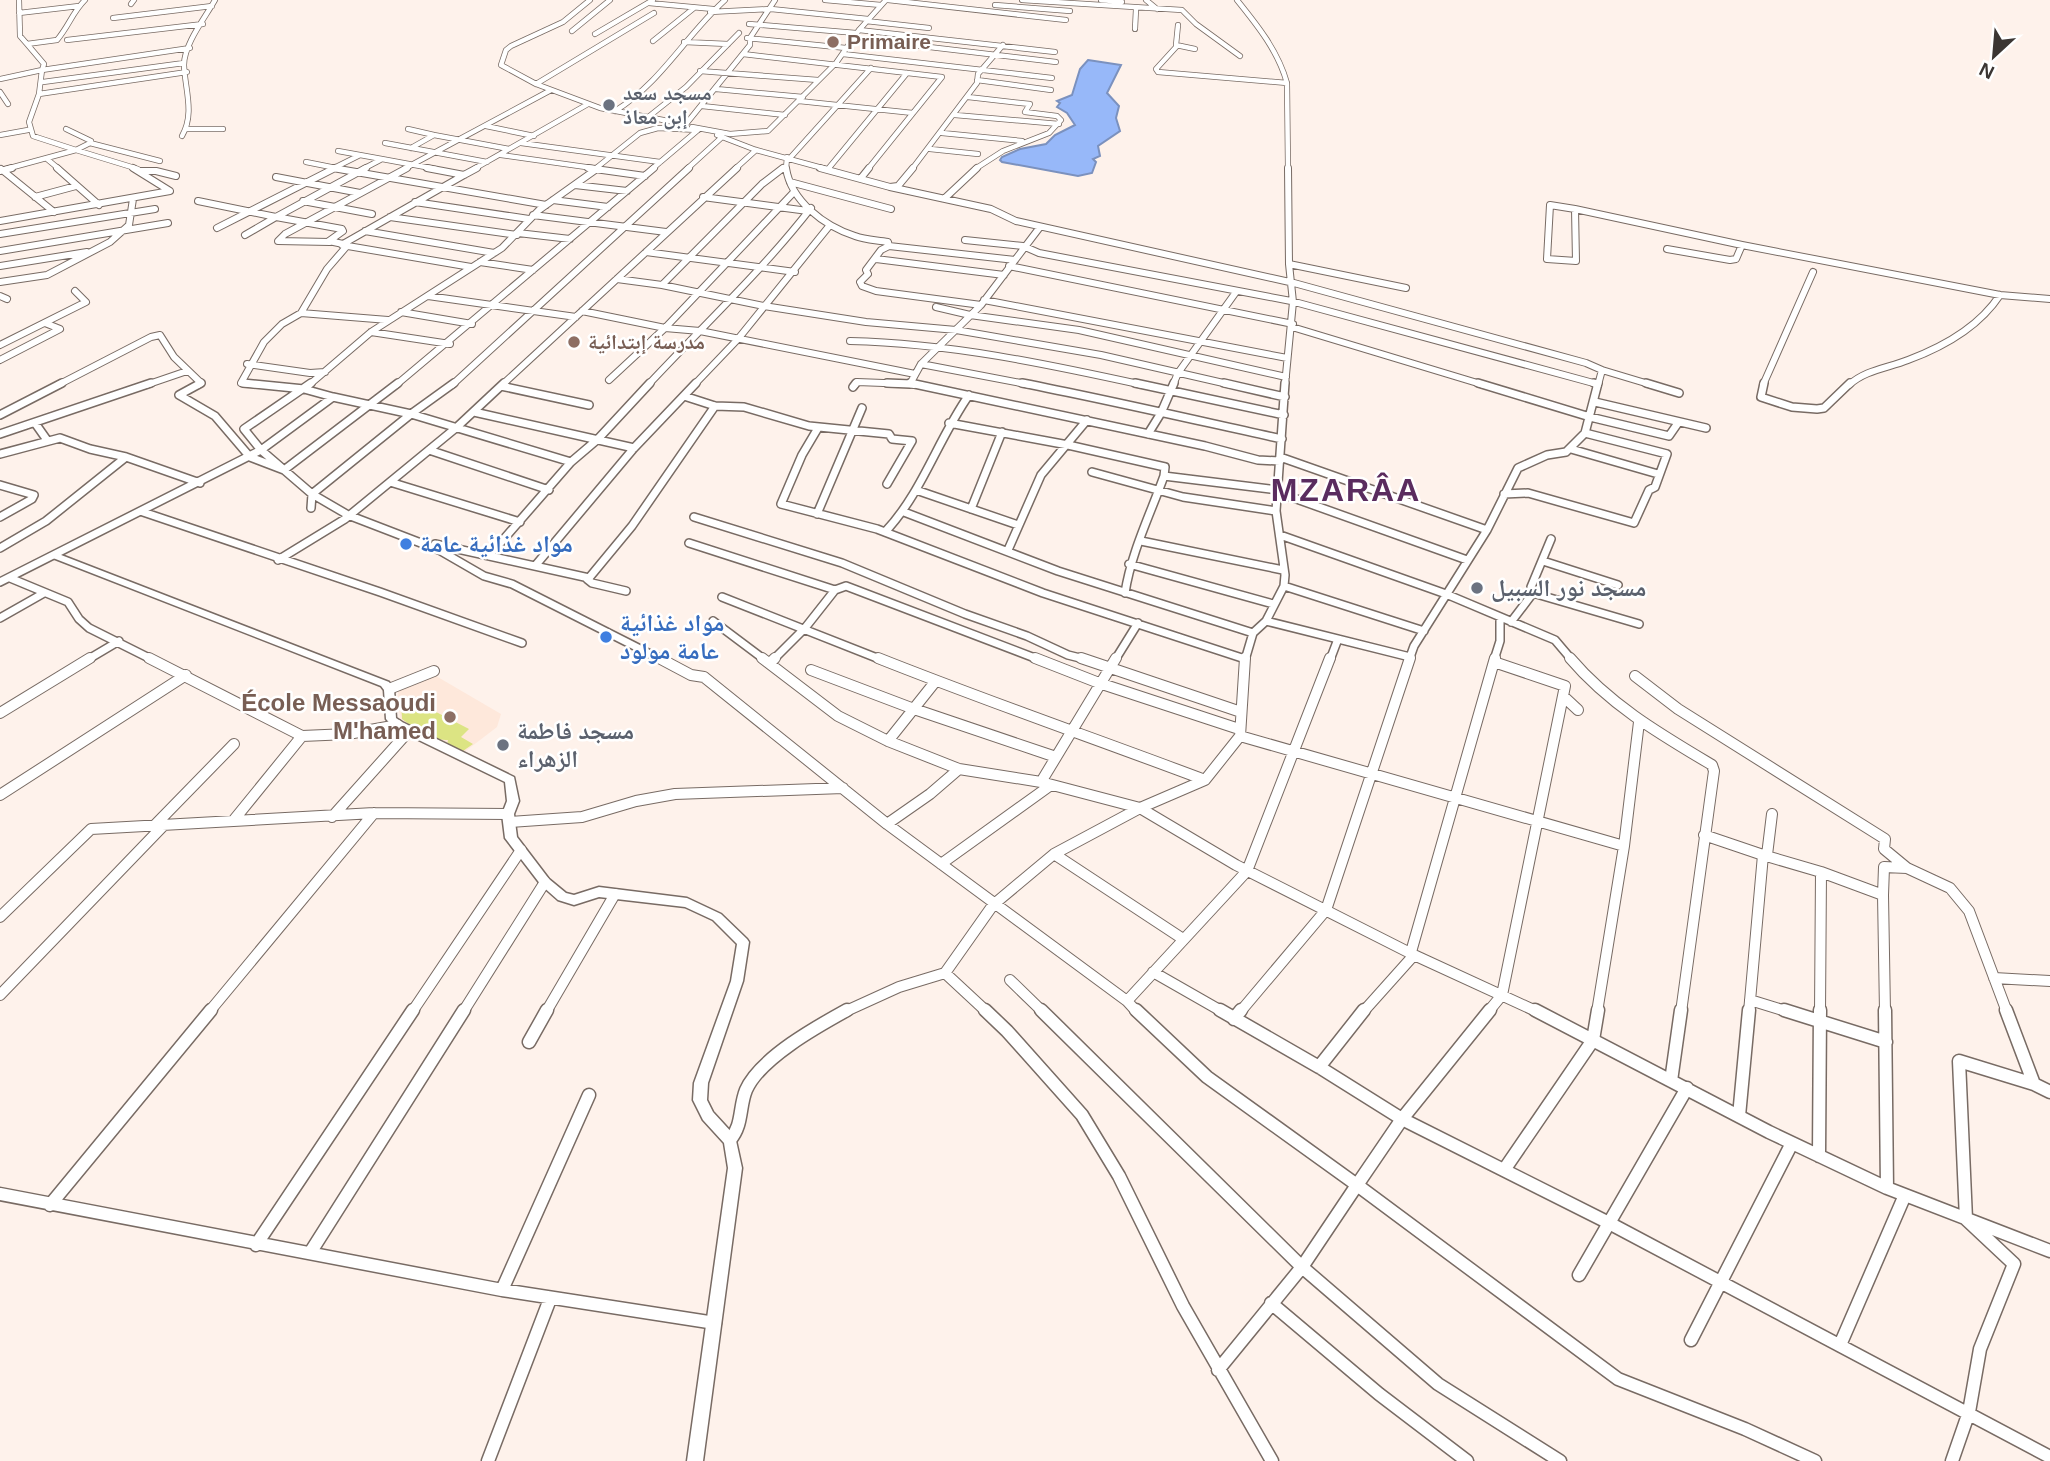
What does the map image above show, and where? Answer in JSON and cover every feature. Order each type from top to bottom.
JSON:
[{"type":"street","points":[[0,214],[4,220],[170,191],[140,171],[40,141],[28,130],[28,119],[34,110],[43,82],[44,64],[20,36],[19,0]]},
{"type":"street","points":[[27,44],[57,40],[68,27],[72,13],[85,0]]},
{"type":"street","points":[[590,0],[563,22],[506,50],[501,65],[504,69],[588,104],[685,124],[698,130]]},
{"type":"street","points":[[572,31],[610,0]]},
{"type":"street","points":[[594,34],[653,0]]},
{"type":"street","points":[[681,6],[691,0]]},
{"type":"street","points":[[615,111],[635,98],[655,78],[684,42],[725,0]]},
{"type":"street","points":[[685,124],[750,46],[750,38],[775,0]]},
{"type":"street","points":[[825,0],[881,5]]},
{"type":"street","points":[[1066,20],[887,0],[867,20],[836,63],[785,115],[763,133],[712,133],[665,128],[644,131],[531,217],[518,234],[494,253],[370,332],[304,389],[244,429],[261,450],[312,494],[348,515],[439,550],[484,576],[512,584],[691,675],[704,677],[887,824],[993,905],[1127,1001],[1152,1030],[1224,1092],[1357,1185],[1618,1379],[1745,1429],[1815,1461]]},
{"type":"street","points":[[1022,0],[1184,11],[1196,24],[1240,55]]},
{"type":"street","points":[[1101,0],[1123,2],[1127,8]]},
{"type":"street","points":[[1146,0],[1157,9]]},
{"type":"street","points":[[730,1140],[739,1132],[747,1087],[765,1066],[803,1037],[860,1002],[911,982],[934,979],[945,973],[993,905],[1054,854],[1140,808],[1205,780],[1240,733],[1246,679],[1245,659],[1252,634],[1266,621],[1284,586],[1276,511],[1287,358],[1293,326],[1291,301],[1294,283],[1289,264],[1287,83],[1265,33],[1237,0]]},
{"type":"street","points":[[755,9],[759,1]]},
{"type":"street","points":[[989,12],[997,2],[1070,11]]},
{"type":"street","points":[[113,18],[213,3]]},
{"type":"street","points":[[182,136],[186,129],[190,100],[184,63],[213,3]]},
{"type":"street","points":[[647,3],[732,13],[771,9],[929,29]]},
{"type":"street","points":[[19,13],[79,6]]},
{"type":"street","points":[[653,41],[694,8]]},
{"type":"street","points":[[1135,29],[1136,9]]},
{"type":"street","points":[[599,10],[609,12]]},
{"type":"street","points":[[617,13],[625,14]]},
{"type":"street","points":[[536,84],[654,13]]},
{"type":"street","points":[[68,40],[203,24]]},
{"type":"street","points":[[750,24],[1003,45],[1055,52]]},
{"type":"street","points":[[1178,25],[1177,46],[1156,69],[1158,72],[1287,83]]},
{"type":"street","points":[[856,34],[1056,62]]},
{"type":"street","points":[[647,118],[673,99],[737,35],[846,48]]},
{"type":"street","points":[[684,42],[728,44]]},
{"type":"street","points":[[890,187],[904,183],[968,97],[982,70],[1003,45]]},
{"type":"street","points":[[1177,46],[1195,49]]},
{"type":"street","points":[[0,79],[190,47]]},
{"type":"street","points":[[743,54],[836,63],[943,78],[862,178]]},
{"type":"street","points":[[843,54],[1052,78]]},
{"type":"street","points":[[43,82],[184,63]]},
{"type":"street","points":[[662,285],[762,184],[784,167],[789,158],[871,68]]},
{"type":"street","points":[[700,71],[818,80]]},
{"type":"street","points":[[39,94],[187,72]]},
{"type":"street","points":[[828,169],[907,73]]},
{"type":"street","points":[[977,80],[1051,90]]},
{"type":"street","points":[[716,89],[913,113]]},
{"type":"street","points":[[471,267],[330,242],[278,242],[278,238],[551,90]]},
{"type":"street","points":[[0,92],[8,104]]},
{"type":"street","points":[[945,198],[963,179],[993,156],[1042,136],[1059,124],[1061,117],[1025,112],[1030,103],[968,97]]},
{"type":"street","points":[[301,313],[330,269],[332,259],[343,246],[588,104]]},
{"type":"street","points":[[702,106],[785,115]]},
{"type":"street","points":[[955,114],[1059,124]]},
{"type":"street","points":[[486,126],[534,136]]},
{"type":"street","points":[[66,129],[90,143]]},
{"type":"street","points":[[186,129],[223,129]]},
{"type":"street","points":[[408,129],[510,149]]},
{"type":"street","points":[[0,135],[28,130]]},
{"type":"street","points":[[284,470],[373,406],[450,344],[698,130]]},
{"type":"street","points":[[712,133],[756,150],[890,187],[991,209],[1016,221],[1294,283],[1586,363],[1679,393]]},
{"type":"street","points":[[942,133],[1027,141]]},
{"type":"street","points":[[411,148],[434,135]]},
{"type":"street","points":[[311,508],[312,494],[411,414],[451,386],[721,138]]},
{"type":"street","points":[[1,170],[47,159],[90,143],[160,161]]},
{"type":"street","points":[[385,143],[487,162]]},
{"type":"street","points":[[522,143],[660,162]]},
{"type":"street","points":[[930,149],[978,154]]},
{"type":"street","points":[[278,560],[348,515],[457,427],[756,150]]},
{"type":"street","points":[[338,151],[464,175]]},
{"type":"street","points":[[217,228],[360,155]]},
{"type":"street","points":[[500,155],[645,176]]},
{"type":"street","points":[[47,159],[99,205]]},
{"type":"street","points":[[245,235],[382,159]]},
{"type":"street","points":[[306,162],[387,179],[546,205]]},
{"type":"street","points":[[784,167],[794,192],[809,209],[830,225],[856,237],[888,242],[889,246]]},
{"type":"street","points":[[1,170],[54,212]]},
{"type":"street","points":[[140,171],[156,171],[176,176]]},
{"type":"street","points":[[276,177],[361,193]]},
{"type":"street","points":[[790,182],[891,209]]},
{"type":"street","points":[[575,185],[627,191]]},
{"type":"street","points":[[35,197],[76,186]]},
{"type":"street","points":[[609,380],[664,328],[794,192]]},
{"type":"street","points":[[703,198],[809,209]]},
{"type":"street","points":[[0,282],[47,275],[96,250],[125,230],[133,199]]},
{"type":"street","points":[[553,200],[608,207]]},
{"type":"street","points":[[198,201],[343,230],[330,242]]},
{"type":"street","points":[[303,201],[372,214]]},
{"type":"street","points":[[415,202],[666,232]]},
{"type":"street","points":[[1575,209],[1575,262],[1547,259],[1548,205],[1575,209],[1742,246],[2000,295],[2050,299]]},
{"type":"street","points":[[0,234],[155,209]]},
{"type":"street","points":[[489,556],[571,462],[597,439],[730,297],[777,252],[809,209]]},
{"type":"street","points":[[389,217],[570,239]]},
{"type":"street","points":[[0,251],[168,223]]},
{"type":"street","points":[[535,566],[634,448],[738,339],[795,272],[830,225]]},
{"type":"street","points":[[910,384],[921,364],[983,302],[1040,227]]},
{"type":"street","points":[[365,231],[494,253]]},
{"type":"street","points":[[965,240],[1023,246],[1039,253],[1291,301],[1597,384]]},
{"type":"street","points":[[1287,358],[983,302],[876,291],[862,286],[860,282],[881,250],[889,246],[1012,263],[1293,326],[1590,417],[1669,436],[1678,423]]},
{"type":"street","points":[[1667,249],[1730,260],[1736,259],[1742,246]]},
{"type":"street","points":[[0,266],[96,250]]},
{"type":"street","points":[[646,252],[795,272]]},
{"type":"street","points":[[876,259],[1004,275]]},
{"type":"street","points":[[480,262],[533,270]]},
{"type":"street","points":[[1289,264],[1406,288]]},
{"type":"street","points":[[1813,272],[1761,390],[1761,397],[1805,409],[1824,408],[1858,376],[1909,360],[1954,339],[1990,310],[2000,295]]},
{"type":"street","points":[[617,279],[730,297],[764,306],[866,322],[956,330],[1101,355],[1286,397]]},
{"type":"street","points":[[0,345],[86,302],[75,291]]},
{"type":"street","points":[[1148,434],[1161,413],[1178,373],[1236,292]]},
{"type":"street","points":[[428,296],[700,331],[915,374]]},
{"type":"street","points":[[936,307],[970,315],[1079,330],[1286,377]]},
{"type":"street","points":[[401,312],[472,324]]},
{"type":"street","points":[[388,320],[301,313],[291,316],[247,365],[241,383],[304,389],[411,414],[571,462]]},
{"type":"street","points":[[0,360],[60,330],[45,323]]},
{"type":"street","points":[[370,332],[450,344]]},
{"type":"street","points":[[0,415],[160,335],[167,342],[174,357],[201,383],[179,395],[215,416],[250,457],[284,470]]},
{"type":"street","points":[[850,341],[902,342],[1064,368],[1284,415]]},
{"type":"street","points":[[921,364],[1137,405],[1161,413],[1282,439]]},
{"type":"street","points":[[247,365],[310,373],[325,372]]},
{"type":"street","points":[[1571,449],[1585,433],[1602,370]]},
{"type":"street","points":[[0,434],[187,371]]},
{"type":"street","points":[[853,387],[857,382],[910,384],[1087,420],[1258,460],[1280,459],[1487,530]]},
{"type":"street","points":[[501,386],[589,405]]},
{"type":"street","points":[[885,531],[904,512],[949,423],[969,395]]},
{"type":"street","points":[[684,396],[715,406],[744,407],[818,428],[889,434],[892,439],[912,441],[887,484]]},
{"type":"street","points":[[0,582],[250,457],[333,397]]},
{"type":"street","points":[[1595,402],[1706,428]]},
{"type":"street","points":[[587,579],[632,526],[715,406]]},
{"type":"street","points":[[817,514],[862,408]]},
{"type":"street","points":[[474,412],[634,448]]},
{"type":"street","points":[[1008,550],[1041,475],[1087,420]]},
{"type":"street","points":[[35,423],[47,440]]},
{"type":"street","points":[[949,423],[1068,445],[1165,471],[1174,477],[1278,491],[1467,560]]},
{"type":"street","points":[[818,428],[804,447],[796,475],[781,504],[885,531],[1043,593],[1245,659]]},
{"type":"street","points":[[971,509],[1002,432]]},
{"type":"street","points":[[1504,494],[1528,494],[1634,523],[1649,490],[1654,487],[1667,454],[1585,433]]},
{"type":"street","points":[[0,454],[60,438],[200,482]]},
{"type":"street","points":[[1234,1018],[1326,910],[1410,657],[1487,530],[1518,468],[1547,455],[1571,449],[1658,474]]},
{"type":"street","points":[[429,450],[549,490]]},
{"type":"street","points":[[0,548],[46,521],[126,457]]},
{"type":"street","points":[[1125,593],[1129,564],[1141,541],[1165,471]]},
{"type":"street","points":[[1092,472],[1157,493],[1227,507],[1276,511]]},
{"type":"street","points":[[390,482],[520,523]]},
{"type":"street","points":[[0,485],[34,495],[32,499],[0,517]]},
{"type":"street","points":[[916,490],[971,509],[980,516],[1018,525]]},
{"type":"street","points":[[142,512],[278,560],[394,595],[522,643]]},
{"type":"street","points":[[904,512],[1058,571],[1252,634]]},
{"type":"street","points":[[694,517],[842,563],[965,614],[1027,636],[1068,655],[1110,666],[1241,712]]},
{"type":"street","points":[[1280,535],[1446,594],[1555,640],[1586,677],[1639,722],[1712,765],[1714,771],[1671,1081]]},
{"type":"street","points":[[1533,593],[1531,587],[1551,539]]},
{"type":"street","points":[[416,540],[535,566],[625,592]]},
{"type":"street","points":[[1141,541],[1283,570]]},
{"type":"street","points":[[689,543],[835,590]]},
{"type":"street","points":[[56,556],[385,684],[389,689],[391,719],[403,729],[510,780],[513,801],[509,818],[511,838],[545,882],[562,897],[574,900],[599,892],[687,903],[717,917],[743,942],[737,981],[701,1083],[699,1100],[708,1116],[730,1140],[735,1168],[699,1460]]},
{"type":"street","points":[[1544,561],[1618,585]]},
{"type":"street","points":[[1129,564],[1273,604]]},
{"type":"street","points":[[10,578],[68,602],[79,619],[89,628],[302,736],[403,729]]},
{"type":"street","points":[[770,663],[805,628],[835,590],[846,586],[1099,683],[1292,753],[1454,795],[1624,846]]},
{"type":"street","points":[[1284,586],[1339,602],[1384,621],[1424,631]]},
{"type":"street","points":[[0,618],[44,593]]},
{"type":"street","points":[[1511,622],[1533,593]]},
{"type":"street","points":[[1533,593],[1639,624]]},
{"type":"street","points":[[722,597],[1013,712],[1071,730],[1205,780]]},
{"type":"street","points":[[1319,1067],[1412,954],[1454,795],[1500,640],[1500,617]]},
{"type":"street","points":[[713,621],[838,716],[888,741],[959,769],[1046,783],[1140,808],[1247,871],[1412,954],[1593,1040],[1792,1143],[1887,1188],[2050,1251]]},
{"type":"street","points":[[1266,621],[1410,657]]},
{"type":"street","points":[[941,864],[1046,783],[1071,730],[1138,622]]},
{"type":"street","points":[[1127,1001],[1247,871],[1338,639]]},
{"type":"street","points":[[0,713],[119,641]]},
{"type":"street","points":[[1218,1370],[1302,1267],[1402,1119],[1502,995],[1565,686],[1494,662]]},
{"type":"street","points":[[811,670],[914,709],[1056,757]]},
{"type":"street","points":[[389,689],[434,671]]},
{"type":"street","points":[[0,795],[186,675]]},
{"type":"street","points":[[1635,676],[1697,722],[1885,839],[1884,849],[1907,868],[1950,888],[1969,911],[2034,1084]]},
{"type":"street","points":[[888,741],[935,682]]},
{"type":"street","points":[[1563,696],[1578,710]]},
{"type":"street","points":[[1504,1170],[1593,1040],[1624,846],[1639,722]]},
{"type":"street","points":[[332,817],[403,729]]},
{"type":"street","points":[[233,821],[302,736]]},
{"type":"street","points":[[0,995],[234,744]]},
{"type":"street","points":[[887,824],[930,794],[959,769]]},
{"type":"street","points":[[0,917],[88,830],[374,813],[509,818],[582,817],[606,813],[636,801],[675,794],[843,788]]},
{"type":"street","points":[[50,1205],[374,813]]},
{"type":"street","points":[[1739,1116],[1765,855],[1772,814]]},
{"type":"street","points":[[1704,835],[1821,872],[1883,895]]},
{"type":"street","points":[[256,1245],[521,850]]},
{"type":"street","points":[[1054,854],[1183,939]]},
{"type":"street","points":[[1887,1188],[1884,867],[1907,868]]},
{"type":"street","points":[[1819,1156],[1821,872]]},
{"type":"street","points":[[310,1253],[545,882]]},
{"type":"street","points":[[528,1042],[615,894]]},
{"type":"street","points":[[1153,972],[1319,1067],[1402,1119],[1609,1223],[2050,1457]]},
{"type":"street","points":[[945,973],[1007,1031],[1082,1115],[1119,1176],[1218,1370],[1272,1461]]},
{"type":"street","points":[[1994,978],[2050,981]]},
{"type":"street","points":[[1010,979],[1302,1267],[1438,1384],[1560,1461]]},
{"type":"street","points":[[1750,1000],[1886,1042]]},
{"type":"street","points":[[1952,1461],[1969,1412],[1980,1349],[2014,1264],[1966,1219],[1959,1062],[2034,1084],[2050,1092]]},
{"type":"street","points":[[1579,1275],[1687,1088]]},
{"type":"street","points":[[502,1290],[589,1095]]},
{"type":"street","points":[[1691,1340],[1792,1143]]},
{"type":"street","points":[[0,1194],[550,1299],[715,1323]]},
{"type":"street","points":[[1840,1345],[1905,1195]]},
{"type":"street","points":[[488,1461],[550,1299]]},
{"type":"street","points":[[1271,1303],[1379,1394],[1467,1461]]},
{"type":"shaded area","name":"École Messaoudi M'hamed","points":[[436,676],[501,714],[497,727],[463,753],[445,747],[446,742],[437,742],[400,720],[398,690]]},
{"type":"green space","points":[[409,698],[469,729],[461,737],[473,744],[463,751],[447,745],[448,740],[429,736],[413,727],[402,719],[401,701]]},
{"type":"water","points":[[1088,60],[1121,65],[1107,93],[1119,106],[1116,118],[1120,131],[1098,146],[1100,156],[1093,159],[1096,162],[1092,173],[1078,176],[1002,162],[1002,157],[1020,149],[1046,144],[1055,135],[1075,125],[1067,113],[1057,107],[1060,103],[1057,101],[1072,95],[1080,69]]},
{"type":"place","name":"Primaire","points":[[833,42]]},
{"type":"place","name":"مسجد سعد إبن معاذ","points":[[609,105]]},
{"type":"place","name":"مدرسة إبتدائية","points":[[574,342]]},
{"type":"place","name":"مواد غذائية عامة","points":[[406,544]]},
{"type":"place","name":"مسجد نور السبيل","points":[[1477,588]]},
{"type":"place","name":"مواد غذائية عامة مولود","points":[[606,637]]},
{"type":"place","name":"École Messaoudi M'hamed","points":[[450,717]]},
{"type":"place","name":"مسجد فاطمة الزهراء","points":[[503,745]]},
{"type":"district","name":"MZARÂA","points":[[1346,490]]}]
